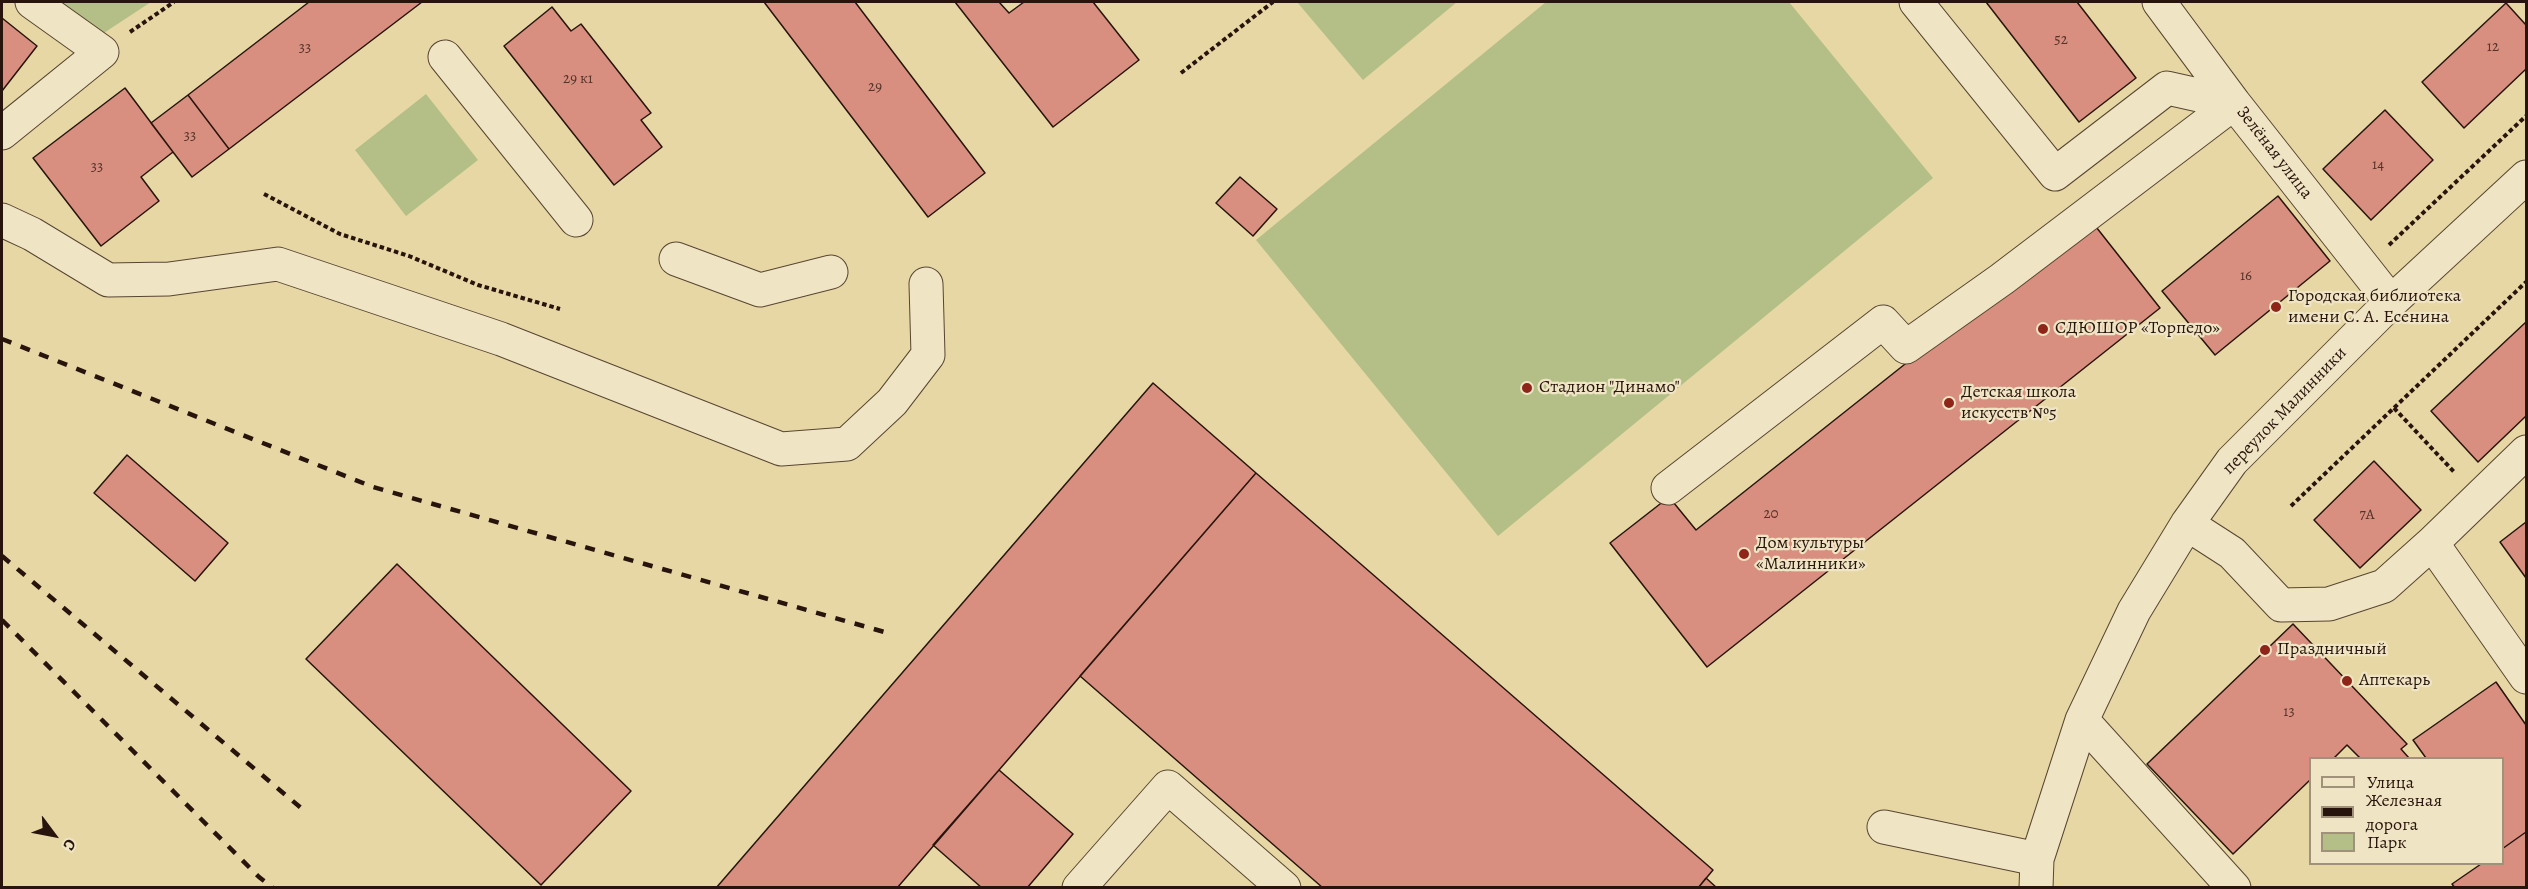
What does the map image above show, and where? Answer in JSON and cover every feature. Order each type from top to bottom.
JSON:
[{"type":"street","points":[[2,133],[102,52],[32,2]]},
{"type":"street","points":[[1916,2],[2055,174],[2167,88],[2234,103]]},
{"type":"street","name":"Зелёная улица","points":[[2159,2],[2234,103],[2391,302]]},
{"type":"street","points":[[445,57],[576,220]]},
{"type":"street","points":[[1668,488],[1883,322],[1906,347],[2002,279],[2234,103]]},
{"type":"street","name":"переулок Малинники","points":[[2037,873],[2082,720],[2134,611],[2187,524],[2232,461],[2391,302],[2526,177]]},
{"type":"street","points":[[2,220],[32,234],[108,280],[169,279],[278,264],[501,339],[781,449],[847,444],[892,402],[928,355],[926,284]]},
{"type":"street","points":[[676,259],[760,290],[831,272]]},
{"type":"street","points":[[2187,524],[2232,553],[2281,605],[2329,604],[2384,586],[2526,452]]},
{"type":"street","points":[[2432,543],[2526,677]]},
{"type":"street","points":[[2082,720],[2234,888]]},
{"type":"street","points":[[1079,888],[1168,787],[1284,888]]},
{"type":"street","points":[[1884,827],[2037,873]]},
{"type":"path","points":[[102,52],[174,2]]},
{"type":"path","points":[[1181,73],[1274,2]]},
{"type":"path","points":[[2365,267],[2526,116]]},
{"type":"path","points":[[264,194],[340,234],[409,256],[478,285],[560,309]]},
{"type":"path","points":[[2291,506],[2526,282]]},
{"type":"path","points":[[2394,408],[2478,497]]},
{"type":"green space","points":[[23,2],[151,2],[84,46]]},
{"type":"green space","points":[[1297,2],[1457,2],[1363,80]]},
{"type":"green space","name":"Стадион \"Динамо\"","points":[[1546,2],[1789,2],[1933,178],[1498,536],[1256,240]]},
{"type":"green space","points":[[426,94],[478,160],[406,216],[355,150]]},
{"type":"building","points":[[309,2],[422,2],[229,149],[188,95]]},
{"type":"building","points":[[764,2],[855,2],[985,173],[928,217]]},
{"type":"building","points":[[955,2],[999,2],[1009,13],[1024,2],[1093,2],[1139,60],[1053,127]]},
{"type":"building","points":[[1986,2],[2077,2],[2136,78],[2079,122]]},
{"type":"building","points":[[2506,3],[2526,25],[2526,69],[2464,128],[2422,82]]},
{"type":"building","points":[[552,7],[571,31],[581,24],[651,113],[641,120],[662,147],[614,185],[504,46]]},
{"type":"building","points":[[2,18],[37,46],[2,91]]},
{"type":"building","points":[[125,88],[173,152],[141,177],[159,201],[101,246],[33,158]]},
{"type":"building","points":[[188,95],[229,149],[192,177],[151,123]]},
{"type":"building","points":[[2385,110],[2433,160],[2371,220],[2323,169]]},
{"type":"building","points":[[1240,177],[1277,209],[1253,236],[1216,203]]},
{"type":"building","points":[[2278,196],[2330,261],[2215,355],[2162,291]]},
{"type":"building","name":"Детская школа искусств №5","points":[[2089,218],[2160,308],[1707,667],[1610,543],[1669,497],[1696,530]]},
{"type":"building","points":[[2526,322],[2526,416],[2478,462],[2431,411]]},
{"type":"building","points":[[1153,383],[1256,473],[897,888],[716,888]]},
{"type":"building","points":[[127,455],[228,543],[195,581],[94,493]]},
{"type":"building","points":[[2374,461],[2421,510],[2360,568],[2314,520]]},
{"type":"building","points":[[1256,473],[1713,870],[1698,888],[1323,888],[1080,676]]},
{"type":"building","points":[[2526,522],[2526,578],[2500,542]]},
{"type":"building","points":[[397,564],[631,791],[541,885],[306,659]]},
{"type":"building","points":[[2293,624],[2407,744],[2401,749],[2408,757],[2359,757],[2347,745],[2335,757],[2309,757],[2309,781],[2233,854],[2147,764]]},
{"type":"building","points":[[2496,682],[2526,725],[2526,832],[2504,848],[2504,757],[2425,757],[2413,740]]},
{"type":"building","points":[[999,770],[1073,834],[1027,888],[982,888],[933,845]]},
{"type":"building","points":[[2526,832],[2526,888],[2455,888],[2452,884],[2480,865],[2504,865],[2504,848]]},
{"type":"building","points":[[1706,878],[1717,888],[1698,888]]},
{"type":"railway","points":[[2,339],[373,487],[888,633]]},
{"type":"railway","points":[[2,556],[307,813]]},
{"type":"railway","points":[[2,620],[259,877],[273,888]]},
{"type":"place","name":"Городская библиотека имени С. А. Есенина","points":[[2276,307]]},
{"type":"place","name":"СДЮШОР «Торпедо»","points":[[2043,329]]},
{"type":"place","name":"Стадион \"Динамо\"","points":[[1527,388]]},
{"type":"place","name":"Детская школа искусств №5","points":[[1949,403]]},
{"type":"place","name":"Дом культуры «Малинники»","points":[[1744,554]]},
{"type":"place","name":"Праздничный","points":[[2265,650]]},
{"type":"place","name":"Аптекарь","points":[[2347,681]]}]
